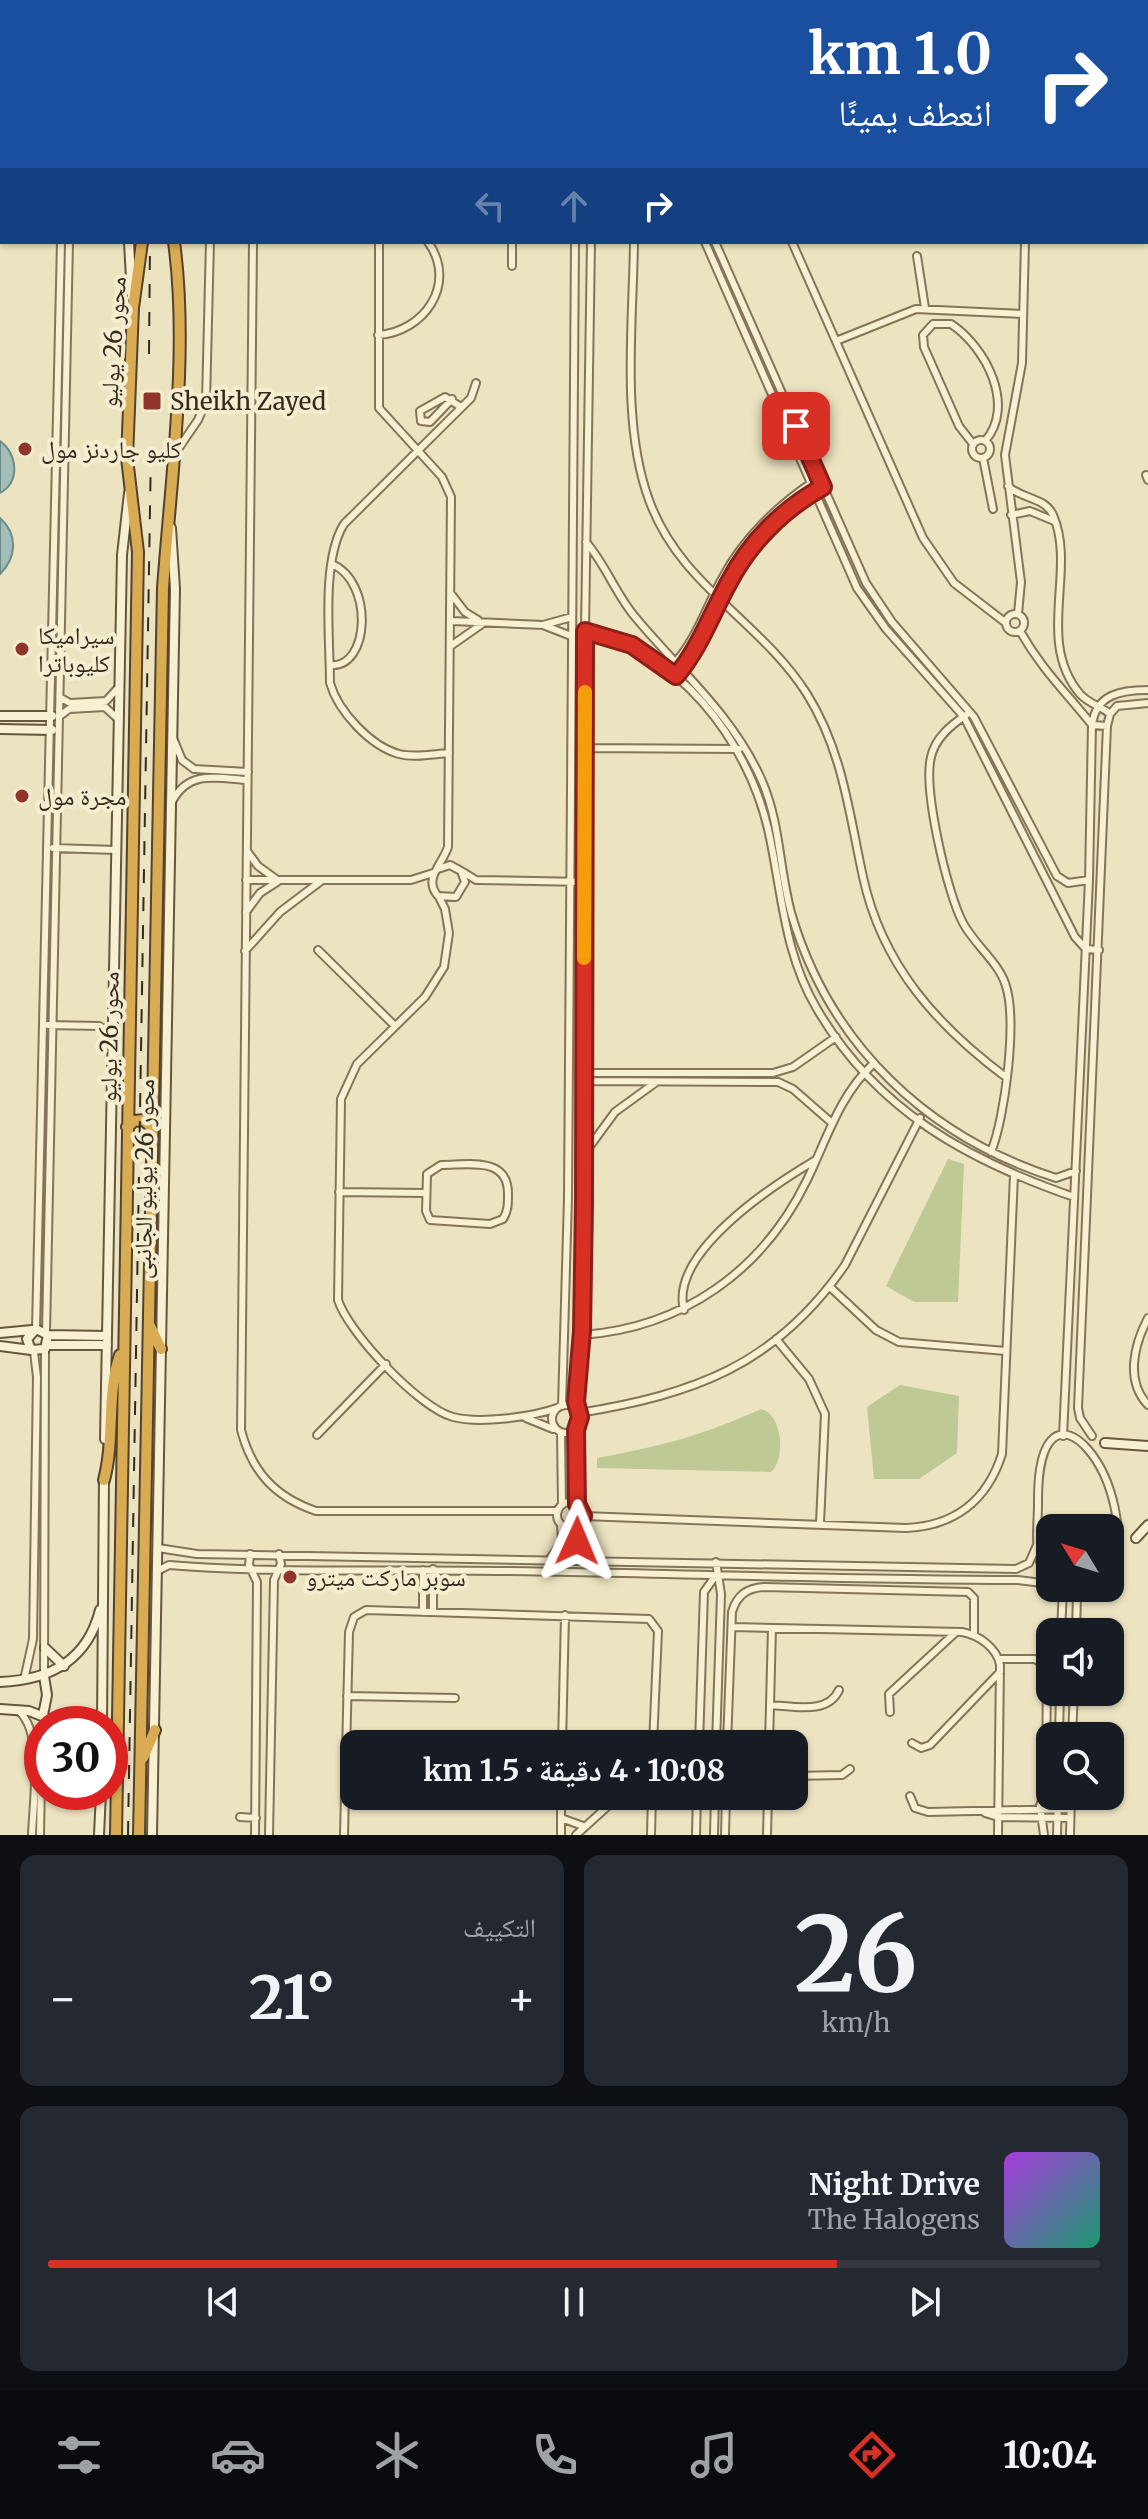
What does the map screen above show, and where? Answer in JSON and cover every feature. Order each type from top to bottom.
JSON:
[{"type":"highway","name":"محور 26 يوليو","points":[[116,1835],[138,552],[127,458],[133,308],[142,244]]},
{"type":"highway","name":"محور 26 يوليو","points":[[139,1835],[163,588],[175,455],[178,288],[174,244]]},
{"type":"highway","points":[[129,1067],[144,1073],[154,1065]]},
{"type":"highway","points":[[127,1127],[134,1121],[144,1120],[153,1129]]},
{"type":"highway","points":[[149,1324],[161,1349]]},
{"type":"highway","points":[[104,1480],[112,1446],[116,1367],[124,1346]]},
{"type":"highway","points":[[140,1764],[155,1730]]},
{"type":"main road","points":[[129,244],[133,308]]},
{"type":"main road","name":"محور 26 يوليو الجانبى","points":[[102,1706],[123,542],[130,489]]},
{"type":"main road","name":"محور 26 يوليو الجانبى","points":[[152,1835],[173,737],[175,573],[170,523]]},
{"type":"main road","points":[[0,716],[52,716],[52,729],[0,729]]},
{"type":"main road","points":[[34,1329],[47,1341]]},
{"type":"main road","points":[[0,1333],[34,1329]]},
{"type":"main road","points":[[32,1351],[27,1339],[34,1329]]},
{"type":"main road","points":[[10,1333],[11,1346]]},
{"type":"main road","points":[[0,1346],[32,1351],[47,1341],[107,1341]]},
{"type":"main road","points":[[1105,1443],[1148,1446]]},
{"type":"main road","points":[[1135,1542],[1143,1524]]},
{"type":"main road","points":[[0,1682],[44,1676],[64,1666],[91,1636],[103,1599]]},
{"type":"main road","points":[[45,1648],[64,1666]]},
{"type":"main road","points":[[44,1676],[45,1706]]},
{"type":"main road","points":[[0,1709],[24,1713]]},
{"type":"main road","points":[[99,1835],[100,1810]]},
{"type":"street","points":[[52,716],[61,698],[63,599],[61,244]]},
{"type":"street","points":[[44,1676],[51,1038],[47,1025],[44,942],[49,922],[54,848],[52,716],[69,244]]},
{"type":"street","points":[[175,455],[198,420],[206,401],[210,244]]},
{"type":"street","points":[[253,244],[241,1430],[255,1467],[281,1495],[316,1511],[560,1508],[577,1504]]},
{"type":"street","points":[[379,244],[379,408],[442,477],[451,497],[448,847],[436,870],[436,894],[446,916],[449,933],[444,967],[425,997],[357,1064],[341,1099],[338,1300],[347,1322],[418,1394],[449,1416],[523,1417],[560,1407],[578,1411],[648,1401],[697,1386],[776,1339],[830,1287],[869,1223],[924,1112]]},
{"type":"street","points":[[378,335],[413,325],[430,308],[439,284],[439,271],[429,244]]},
{"type":"street","points":[[512,244],[512,266]]},
{"type":"street","points":[[550,1559],[558,1552],[562,1541],[558,1432],[552,1416],[560,1407],[568,1215],[575,244]]},
{"type":"street","points":[[583,1516],[577,1504],[576,1430],[580,1422],[582,1335],[585,631],[591,244]]},
{"type":"street","points":[[634,244],[634,429],[642,479],[669,542],[717,599],[751,627],[791,671],[827,731],[847,790],[870,903],[892,958],[909,984],[953,1034],[1007,1078]]},
{"type":"street","points":[[706,244],[866,602],[964,717],[1075,937],[1086,949],[1099,950]]},
{"type":"street","points":[[716,244],[874,597],[971,712],[1057,876],[1068,883],[1089,880]]},
{"type":"street","points":[[793,244],[932,554],[968,596],[1013,631],[1020,631]]},
{"type":"street","points":[[1020,631],[1024,624],[1018,614],[1021,582],[1006,483],[1005,455],[1020,379],[1025,244]]},
{"type":"street","points":[[917,256],[925,308]]},
{"type":"street","points":[[836,341],[906,311],[925,308],[1023,314]]},
{"type":"street","points":[[574,322],[591,320]]},
{"type":"street","points":[[993,509],[986,456],[986,442],[996,425],[998,396],[973,341],[951,324],[939,322],[926,328],[924,347],[959,426],[973,444],[975,456],[986,456],[1005,455]]},
{"type":"street","points":[[574,333],[591,333]]},
{"type":"street","points":[[449,753],[399,754],[371,738],[337,701],[330,683],[332,564],[336,540],[344,524],[474,394],[476,383]]},
{"type":"street","points":[[452,399],[430,422],[421,421],[420,411],[441,398],[452,399],[461,407]]},
{"type":"street","points":[[973,444],[1006,444]]},
{"type":"street","points":[[676,676],[683,669],[717,599],[728,567],[756,532],[819,478]]},
{"type":"street","points":[[1006,483],[1016,493],[1046,507],[1054,521],[1058,551],[1060,651],[1076,688],[1097,708],[1110,714]]},
{"type":"street","points":[[669,669],[697,634],[741,561],[760,538],[781,516],[823,487]]},
{"type":"street","points":[[572,496],[587,495]]},
{"type":"street","points":[[1011,515],[1030,511],[1054,521]]},
{"type":"street","points":[[586,542],[628,608],[721,712],[746,748],[776,824],[786,891],[806,960],[834,1014],[873,1064],[924,1112],[991,1152],[1037,1172],[1061,1178],[1076,1171]]},
{"type":"street","points":[[330,665],[345,663],[356,650],[361,617],[352,577],[332,564]]},
{"type":"street","points":[[452,593],[465,612],[485,622]]},
{"type":"street","points":[[55,599],[63,599]]},
{"type":"street","points":[[1006,623],[1009,617],[1018,614]]},
{"type":"street","points":[[452,621],[543,625],[572,617]]},
{"type":"street","points":[[452,646],[470,629],[485,622]]},
{"type":"street","points":[[543,625],[571,636]]},
{"type":"street","points":[[585,631],[625,641],[669,669],[712,716],[735,749],[765,817],[781,911],[794,957],[816,1008],[864,1072],[918,1122],[967,1153],[1014,1175],[1074,1197]]},
{"type":"street","points":[[1020,631],[1054,684],[1092,725],[1107,726]]},
{"type":"street","points":[[61,698],[70,703],[106,701],[120,685]]},
{"type":"street","points":[[1039,1514],[1042,1457],[1063,1436],[1089,880],[1092,725],[1097,708],[1119,691],[1148,690]]},
{"type":"street","points":[[1115,1454],[1105,1443],[1092,1436],[1080,1418],[1078,1408],[1107,726],[1110,714],[1123,703],[1148,703]]},
{"type":"street","points":[[52,716],[69,709],[105,707],[120,722]]},
{"type":"street","points":[[971,712],[949,728],[935,746],[930,758],[930,783],[941,858],[953,904],[1005,984],[1009,996],[1004,1116],[991,1152]]},
{"type":"street","points":[[34,1329],[40,1224],[42,1038],[47,1025],[52,943],[46,846],[52,729]]},
{"type":"street","points":[[173,737],[182,760],[194,769],[248,776]]},
{"type":"street","points":[[586,748],[746,748]]},
{"type":"street","points":[[194,769],[194,778]]},
{"type":"street","points":[[171,803],[183,784],[194,778],[234,775]]},
{"type":"street","points":[[46,846],[117,850]]},
{"type":"street","points":[[446,916],[465,882],[448,847]]},
{"type":"street","points":[[247,850],[258,866],[280,880]]},
{"type":"street","points":[[1042,868],[1050,863]]},
{"type":"street","points":[[246,880],[411,880],[436,870],[459,869],[476,880],[585,882]]},
{"type":"street","points":[[1048,881],[1057,876]]},
{"type":"street","points":[[411,880],[436,894],[458,895],[485,879]]},
{"type":"street","points":[[246,912],[260,893],[280,880]]},
{"type":"street","points":[[245,951],[280,912],[321,881]]},
{"type":"street","points":[[1087,914],[1101,915]]},
{"type":"street","points":[[44,942],[52,943]]},
{"type":"street","points":[[318,950],[395,1026]]},
{"type":"street","points":[[569,976],[584,977]]},
{"type":"street","points":[[47,1025],[99,1026],[114,1035]]},
{"type":"street","points":[[584,1073],[773,1073],[793,1067],[836,1037]]},
{"type":"street","points":[[42,1038],[51,1038]]},
{"type":"street","points":[[564,1341],[582,1335],[638,1328],[684,1310],[727,1282],[762,1248],[795,1201],[832,1123],[864,1072],[873,1064]]},
{"type":"street","points":[[584,1081],[778,1082],[793,1089],[832,1123]]},
{"type":"street","points":[[583,1156],[596,1133],[615,1112],[636,1093],[658,1081]]},
{"type":"street","points":[[41,1121],[49,1121]]},
{"type":"street","points":[[40,1133],[49,1134]]},
{"type":"street","points":[[684,1310],[683,1287],[701,1256],[727,1225],[763,1193],[816,1159]]},
{"type":"street","points":[[441,1165],[496,1166],[508,1182],[507,1213],[503,1219],[490,1224],[435,1222],[427,1216],[426,1193],[427,1174],[441,1165]]},
{"type":"street","points":[[1034,1183],[1037,1172]]},
{"type":"street","points":[[583,1516],[922,1527],[938,1524],[967,1509],[989,1485],[1002,1454],[1014,1175]]},
{"type":"street","points":[[339,1192],[426,1193]]},
{"type":"street","points":[[568,1215],[583,1215]]},
{"type":"street","points":[[40,1224],[49,1224]]},
{"type":"street","points":[[830,1287],[876,1330],[899,1342],[1006,1351]]},
{"type":"street","points":[[1148,1318],[1133,1365],[1135,1384],[1148,1405]]},
{"type":"street","points":[[564,1331],[582,1335]]},
{"type":"street","points":[[776,1339],[809,1379],[825,1414],[820,1523]]},
{"type":"street","points":[[24,1680],[33,1639],[35,1486],[32,1351]]},
{"type":"street","points":[[317,1435],[386,1364]]},
{"type":"street","points":[[523,1417],[558,1432],[576,1430]]},
{"type":"street","points":[[1063,1436],[1092,1436]]},
{"type":"street","points":[[35,1486],[45,1486]]},
{"type":"street","points":[[583,1516],[577,1525],[577,1541],[588,1559]]},
{"type":"street","points":[[561,1524],[569,1527],[577,1525]]},
{"type":"street","points":[[158,1548],[250,1554],[1016,1569],[1029,1563],[1036,1547]]},
{"type":"street","points":[[169,1551],[166,1557],[169,1565]]},
{"type":"street","points":[[250,1554],[252,1572],[257,1582],[255,1835]]},
{"type":"street","points":[[269,1835],[274,1580],[279,1554]]},
{"type":"street","points":[[716,1562],[721,1594],[716,1730]]},
{"type":"street","points":[[157,1571],[169,1565],[252,1572],[433,1569],[1036,1581]]},
{"type":"street","points":[[433,1569],[433,1612]]},
{"type":"street","points":[[423,1570],[423,1612]]},
{"type":"street","points":[[699,1730],[704,1592],[716,1575]]},
{"type":"street","points":[[34,1582],[44,1583]]},
{"type":"street","points":[[728,1730],[735,1603],[755,1587],[964,1591],[974,1598],[974,1635]]},
{"type":"street","points":[[346,1730],[349,1632],[354,1617],[366,1610],[646,1618],[654,1622],[658,1631],[654,1730]]},
{"type":"street","points":[[562,1730],[565,1615]]},
{"type":"street","points":[[732,1627],[956,1632],[974,1635],[999,1659],[998,1835]]},
{"type":"street","points":[[769,1730],[772,1628]]},
{"type":"street","points":[[890,1712],[887,1700],[893,1690],[956,1632]]},
{"type":"street","points":[[999,1659],[1035,1659],[1047,1667],[1046,1786],[1040,1813],[1044,1835]]},
{"type":"street","points":[[912,1743],[921,1748],[930,1745],[1000,1672]]},
{"type":"street","points":[[770,1705],[821,1707],[830,1703],[839,1690]]},
{"type":"street","points":[[347,1696],[455,1698]]},
{"type":"street","points":[[17,1710],[27,1720],[34,1743],[32,1835]]},
{"type":"street","points":[[699,1723],[716,1723]]},
{"type":"street","points":[[808,1776],[842,1775],[850,1769]]},
{"type":"street","points":[[910,1796],[921,1811],[1058,1813],[1067,1810]]},
{"type":"street","points":[[40,1810],[40,1835]]},
{"type":"street","points":[[344,1835],[345,1810]]},
{"type":"street","points":[[561,1810],[561,1835]]},
{"type":"street","points":[[576,1835],[602,1810]]},
{"type":"street","points":[[651,1835],[652,1810]]},
{"type":"street","points":[[696,1835],[697,1810]]},
{"type":"street","points":[[714,1835],[715,1810]]},
{"type":"street","points":[[725,1835],[726,1810]]},
{"type":"street","points":[[767,1835],[768,1810]]},
{"type":"street","points":[[1070,1810],[1070,1835]]},
{"type":"street","points":[[1058,1813],[1070,1818]]},
{"type":"street","points":[[1057,1835],[1058,1813]]},
{"type":"street","points":[[240,1817],[256,1818]]},
{"type":"street","points":[[561,1818],[583,1826]]},
{"type":"green space","points":[[948,1159],[964,1164],[958,1302],[914,1302],[886,1286]]},
{"type":"green space","points":[[900,1385],[959,1396],[957,1453],[919,1479],[874,1479],[867,1407]]},
{"type":"green space","points":[[761,1409],[774,1420],[780,1439],[779,1458],[771,1472],[597,1468],[597,1458],[681,1439]]},
{"type":"water","points":[[0,441],[13,460],[14,475],[7,488],[0,493]]},
{"type":"water","points":[[0,518],[10,531],[13,546],[10,560],[0,574]]},
{"type":"railway","points":[[149,354],[150,244]]},
{"type":"railway","points":[[128,1835],[151,448]]},
{"type":"slow traffic","points":[[584,958],[585,692]]},
{"type":"place","name":"Sheikh Zayed","points":[[152,401]]},
{"type":"place","name":"كليو جاردنز مول","points":[[25,449]]},
{"type":"place","name":"سيراميكا كليوباترا","points":[[22,649]]},
{"type":"place","name":"مجرة مول","points":[[22,796]]},
{"type":"place","name":"سوبر ماركت ميترو","points":[[290,1577]]},
{"type":"route","points":[[577,1541],[577,1525],[583,1516],[577,1504],[576,1430],[580,1417],[576,1402],[582,1331],[584,1203],[585,631],[625,641],[676,676],[702,638],[741,561],[781,516],[823,487],[796,426]]}]
